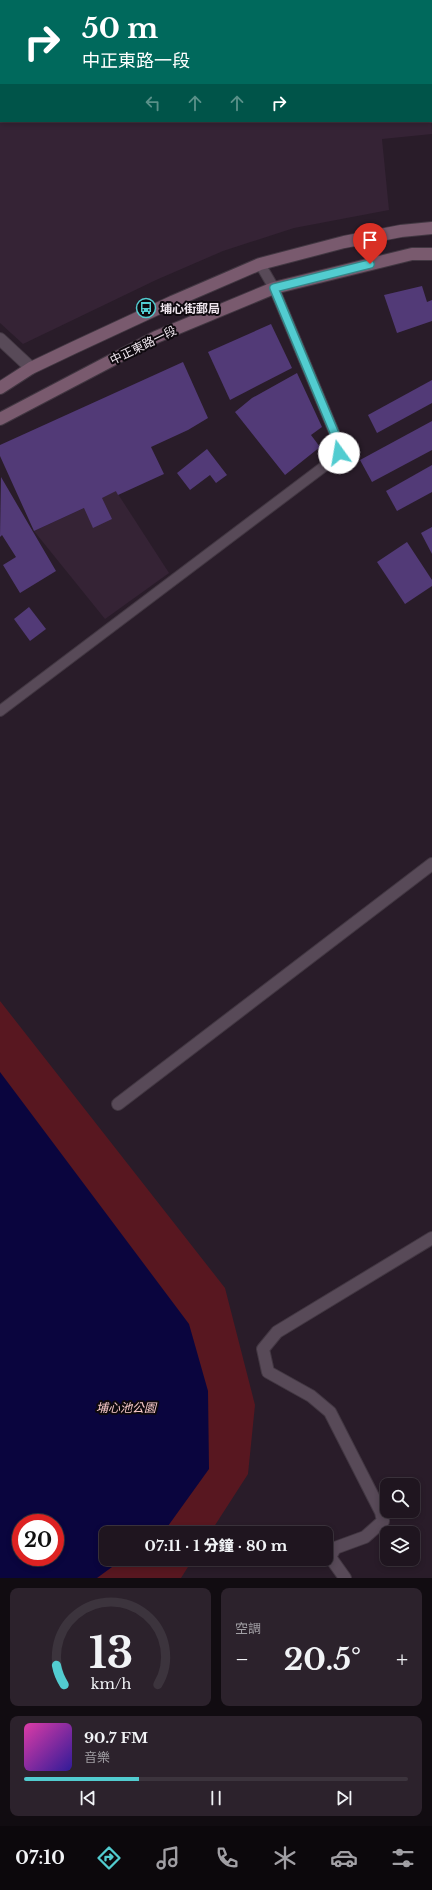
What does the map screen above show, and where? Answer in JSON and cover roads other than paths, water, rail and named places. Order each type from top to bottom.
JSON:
[{"type":"main road","points":[[0,388],[31,368],[172,302],[260,264],[344,242],[401,231],[432,228]]},
{"type":"main road","name":"中正東路一段","points":[[0,419],[156,337],[274,288],[412,254],[432,254]]},
{"type":"street","points":[[0,339],[31,368]]},
{"type":"street","points":[[118,1104],[432,864]]},
{"type":"street","points":[[344,1578],[330,1557],[335,1548],[365,1537],[383,1521],[381,1512],[330,1412],[311,1396],[268,1372],[263,1349],[277,1332],[432,1238]]},
{"type":"lane","points":[[0,711],[326,465],[339,453],[339,444],[274,288],[260,264]]},
{"type":"place","name":"埔心街郵局","points":[[146,308]]},
{"type":"park label","name":"埔心池公園","points":[[126,1407]]}]
